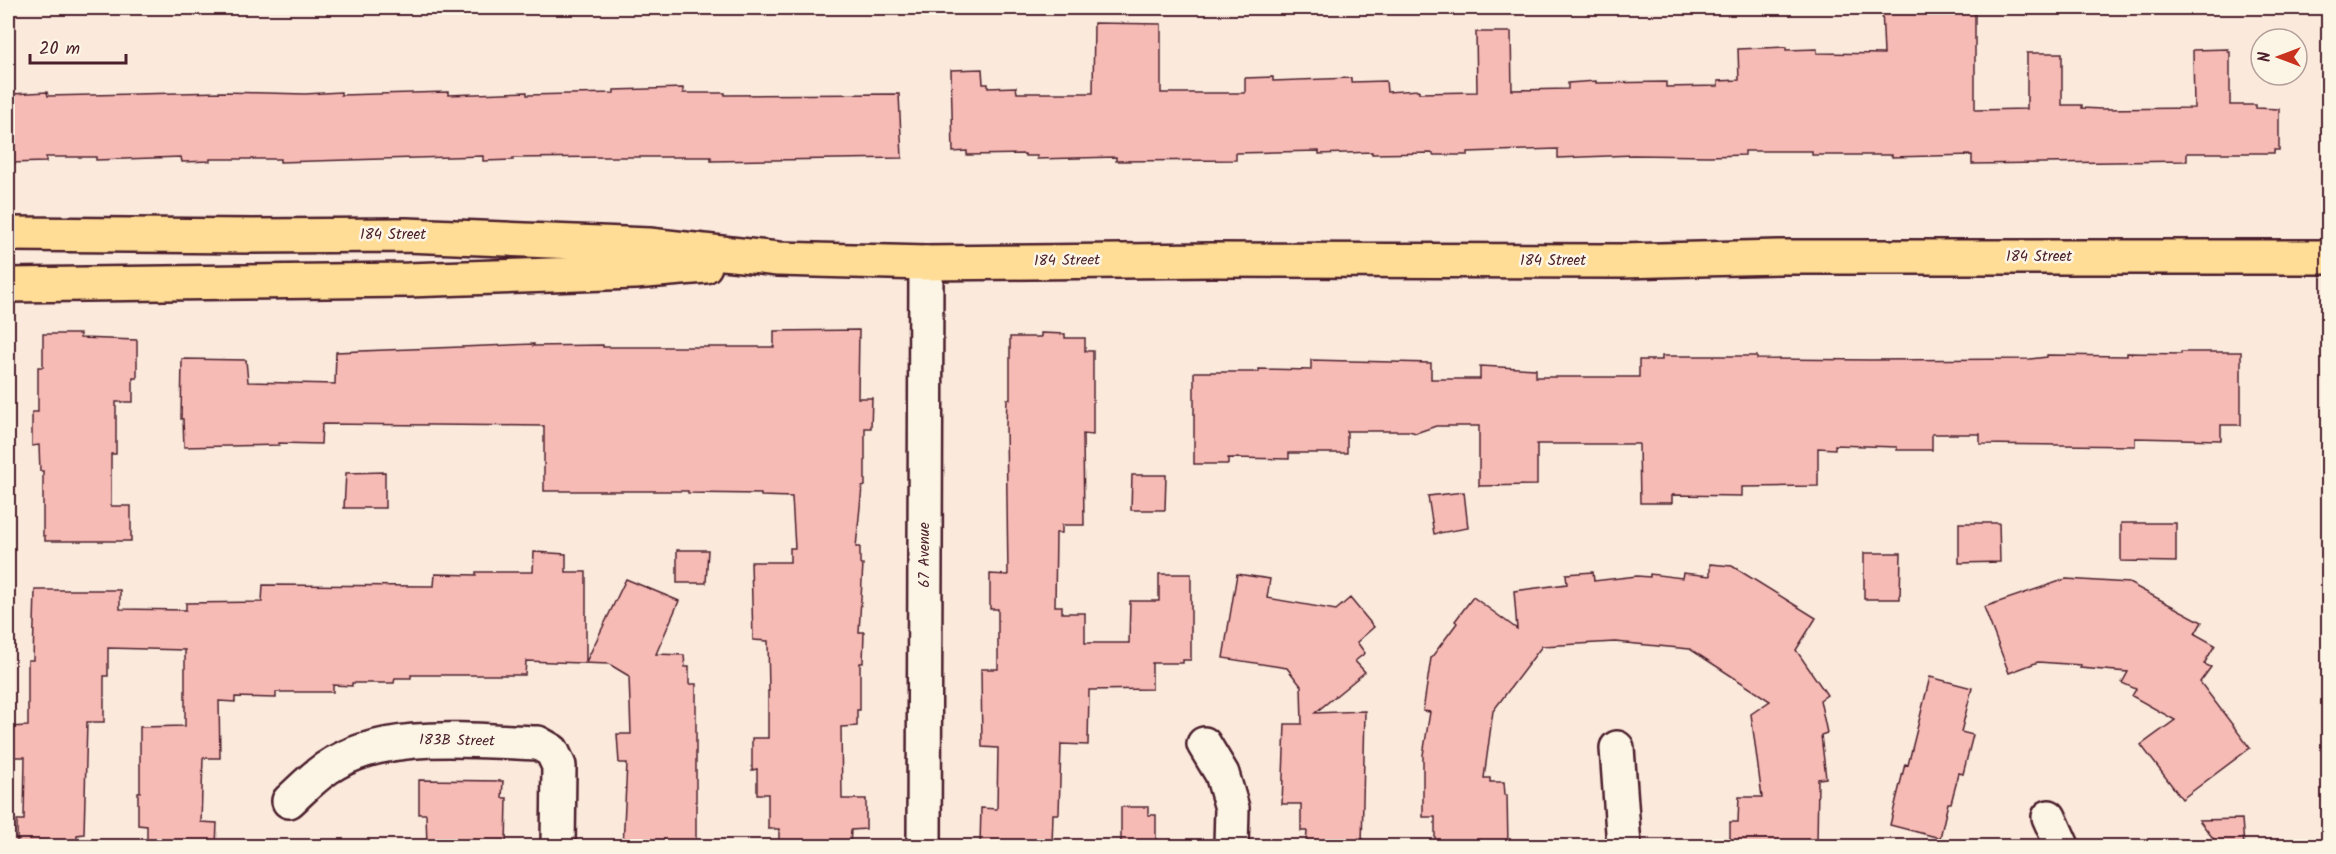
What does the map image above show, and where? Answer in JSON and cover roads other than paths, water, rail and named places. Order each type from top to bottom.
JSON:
[{"type":"main road","name":"184 Street","points":[[8,234],[427,235],[649,245],[778,259],[926,262],[1621,261],[1779,257],[2328,257]]},
{"type":"main road","name":"184 Street","points":[[8,285],[432,280],[635,272],[778,259]]},
{"type":"street","name":"67 Avenue","points":[[924,846],[926,262]]},
{"type":"street","name":"183B Street","points":[[290,801],[328,767],[352,755],[416,740],[538,743],[552,751],[559,766],[558,846]]},
{"type":"street","points":[[1204,744],[1222,774],[1232,808],[1232,846]]},
{"type":"street","points":[[1617,748],[1624,846]]},
{"type":"street","points":[[2049,817],[2062,846]]}]
